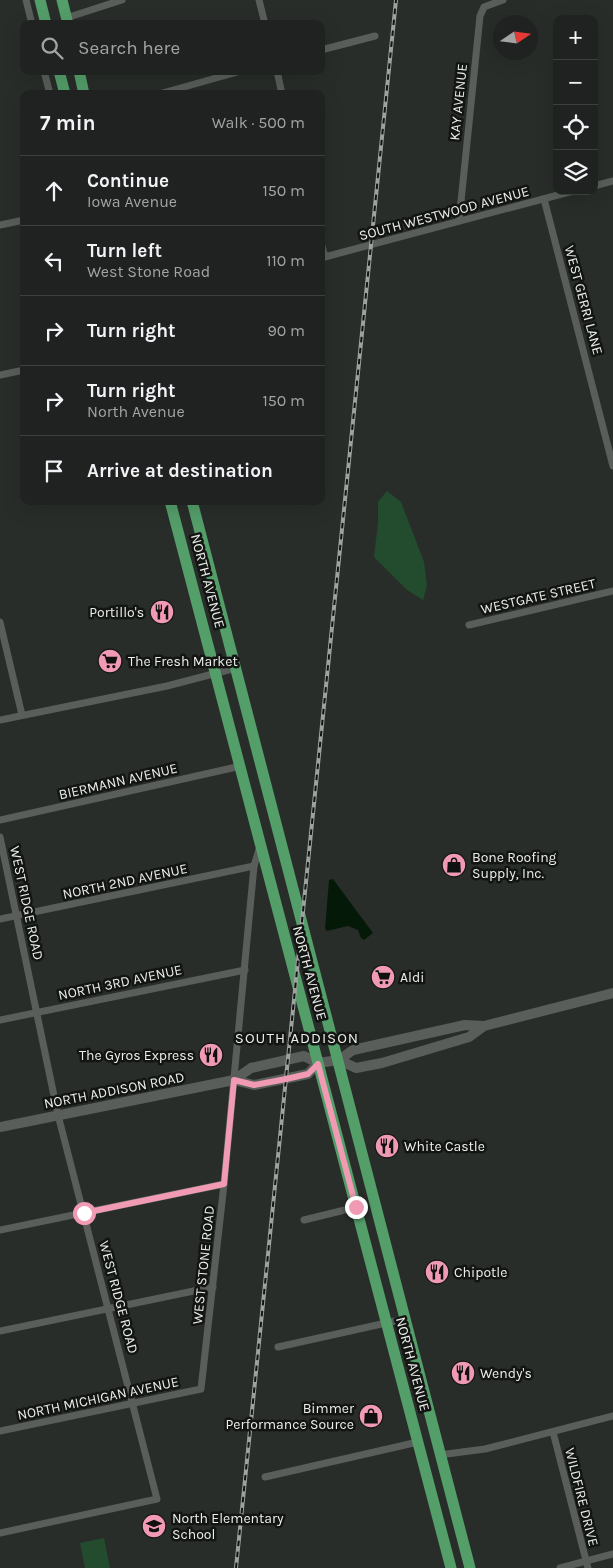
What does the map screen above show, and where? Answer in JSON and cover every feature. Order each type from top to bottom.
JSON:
[{"type":"main road","points":[[40,0],[45,20]]},
{"type":"main road","points":[[62,0],[67,20]]},
{"type":"main road","points":[[60,75],[63,90]]},
{"type":"main road","points":[[80,75],[83,90]]},
{"type":"main road","name":"NORTH AVENUE","points":[[171,505],[451,1568]]},
{"type":"main road","name":"NORTH AVENUE","points":[[193,505],[340,1060],[368,1180],[470,1568]]},
{"type":"street","points":[[26,0],[31,20]]},
{"type":"street","points":[[70,20],[122,0]]},
{"type":"street","points":[[259,0],[264,20]]},
{"type":"street","name":"KAY AVENUE","points":[[459,221],[480,16],[484,6],[503,0]]},
{"type":"street","points":[[325,49],[375,36]]},
{"type":"street","points":[[45,75],[49,90]]},
{"type":"street","points":[[173,90],[227,75]]},
{"type":"street","points":[[278,75],[281,90]]},
{"type":"street","points":[[598,185],[613,181]]},
{"type":"street","name":"SOUTH WESTWOOD AVENUE","points":[[325,257],[556,195]]},
{"type":"street","name":"WEST GERRI LANE","points":[[544,198],[613,466]]},
{"type":"street","points":[[0,225],[20,221]]},
{"type":"street","points":[[0,374],[20,371]]},
{"type":"street","name":"WESTGATE STREET","points":[[470,625],[613,591]]},
{"type":"street","points":[[0,622],[22,715]]},
{"type":"street","points":[[0,720],[167,686],[236,668]]},
{"type":"street","name":"BIERMANN AVENUE","points":[[0,820],[241,766]]},
{"type":"street","name":"WEST RIDGE ROAD","points":[[0,837],[58,1115],[157,1499],[0,1533]]},
{"type":"street","name":"WEST STONE ROAD","points":[[201,1389],[224,1184],[254,866],[260,845]]},
{"type":"street","name":"NORTH 2ND AVENUE","points":[[0,919],[254,866]]},
{"type":"street","name":"NORTH 3RD AVENUE","points":[[0,1020],[245,970]]},
{"type":"street","name":"NORTH ADDISON ROAD","points":[[234,1080],[254,1085],[308,1074],[318,1064],[340,1060],[353,1050],[465,1025],[484,1026],[613,993]]},
{"type":"street","name":"NORTH ADDISON ROAD","points":[[340,1060],[356,1068],[382,1063],[470,1037],[484,1026]]},
{"type":"street","name":"NORTH ADDISON ROAD","points":[[0,1127],[234,1080],[252,1068],[304,1056],[318,1064]]},
{"type":"street","points":[[0,1230],[224,1184]]},
{"type":"street","points":[[304,1220],[356,1207]]},
{"type":"street","points":[[0,1331],[213,1287]]},
{"type":"street","points":[[278,1346],[386,1324],[404,1318]]},
{"type":"street","name":"NORTH MICHIGAN AVENUE","points":[[0,1431],[201,1389]]},
{"type":"street","points":[[439,1455],[485,1449],[613,1416]]},
{"type":"street","name":"WILDFIRE DRIVE","points":[[553,1432],[587,1564]]},
{"type":"street","points":[[265,1478],[418,1442]]},
{"type":"street","points":[[560,1568],[587,1564],[613,1554]]},
{"type":"green space","points":[[387,491],[401,502],[424,562],[427,586],[423,600],[407,590],[374,557],[378,523],[378,502]]},
{"type":"green space","points":[[104,1538],[110,1568],[85,1568],[80,1543]]},
{"type":"shaded area","points":[[333,879],[373,933],[364,940],[361,938],[358,930],[348,926],[327,931],[325,929],[329,880]]},
{"type":"railway","points":[[236,1568],[396,0]]},
{"type":"place","name":"Portillo's","points":[[162,612]]},
{"type":"place","name":"The Fresh Market","points":[[110,661]]},
{"type":"place","name":"Bone Roofing Supply, Inc.","points":[[454,865]]},
{"type":"place","name":"Aldi","points":[[383,977]]},
{"type":"place","name":"The Gyros Express","points":[[211,1055]]},
{"type":"place","name":"White Castle","points":[[387,1146]]},
{"type":"place","name":"Chipotle","points":[[437,1272]]},
{"type":"place","name":"Wendy's","points":[[463,1373]]},
{"type":"place","name":"Bimmer Performance Source","points":[[371,1416]]},
{"type":"place","name":"North Elementary School","points":[[154,1526]]},
{"type":"district","name":"SOUTH ADDISON","points":[[297,1038]]},
{"type":"route","points":[[84,1213],[224,1184],[234,1080],[254,1085],[286,1079],[308,1074],[318,1064],[356,1207]]}]
